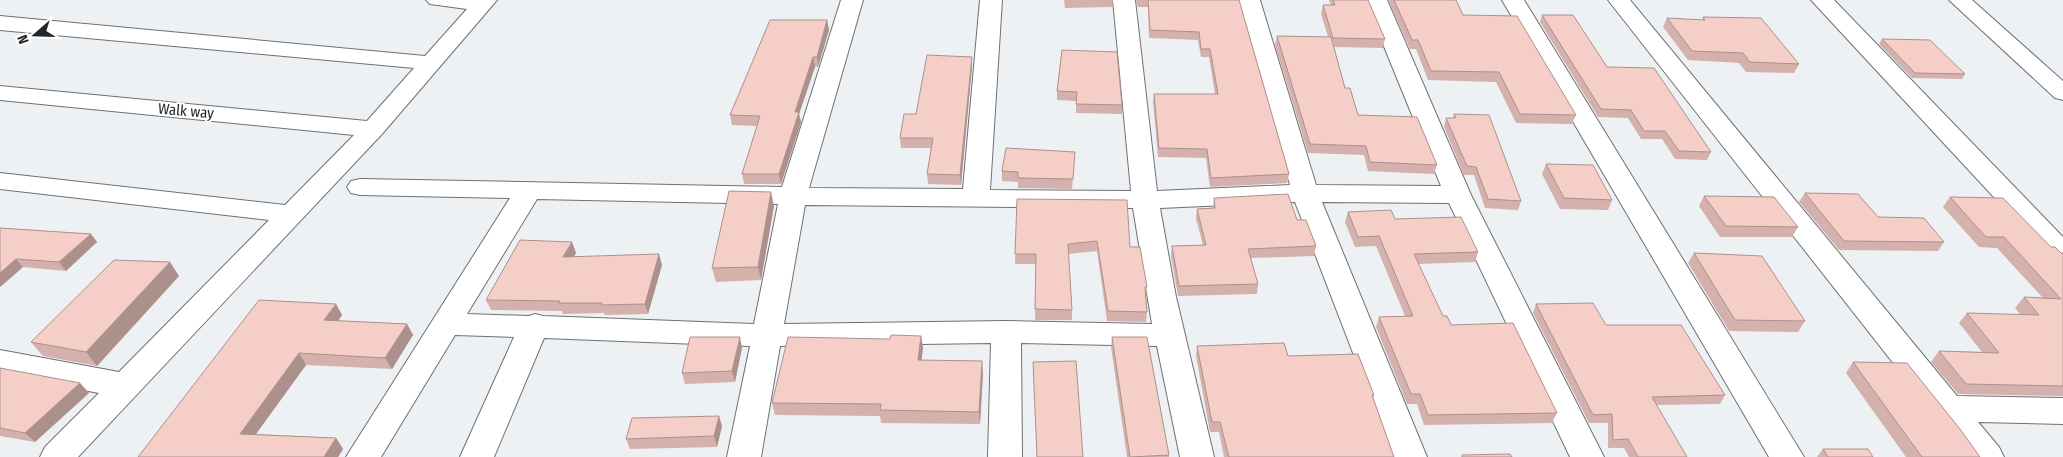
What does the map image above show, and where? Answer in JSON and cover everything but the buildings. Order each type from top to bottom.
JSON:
[{"type":"street","points":[[437,0],[484,2]]},
{"type":"street","points":[[744,457],[793,196],[852,0]]},
{"type":"street","points":[[976,198],[991,0]]},
{"type":"street","points":[[1124,0],[1133,57],[1144,200],[1169,335],[1197,457]]},
{"type":"street","points":[[1249,0],[1305,193],[1410,457]]},
{"type":"street","points":[[1376,0],[1458,195],[1587,457]]},
{"type":"street","points":[[1513,0],[1787,457]]},
{"type":"street","points":[[1618,0],[1987,457]]},
{"type":"street","points":[[1822,0],[2063,254]]},
{"type":"street","points":[[1960,0],[2063,93]]},
{"type":"street","points":[[57,457],[373,128],[484,2]]},
{"type":"street","points":[[0,23],[430,62]]},
{"type":"street","name":"Walk way","points":[[0,93],[373,128]]},
{"type":"street","points":[[0,181],[291,214]]},
{"type":"street","points":[[360,187],[793,196],[1144,200],[1305,193],[1458,195]]},
{"type":"street","points":[[363,457],[529,190]]},
{"type":"street","points":[[447,324],[535,325],[766,336],[1006,332],[1169,335]]},
{"type":"street","points":[[477,457],[535,325]]},
{"type":"street","points":[[1005,457],[1006,332]]},
{"type":"street","points":[[0,362],[127,386]]},
{"type":"street","points":[[1950,409],[2063,411]]}]
